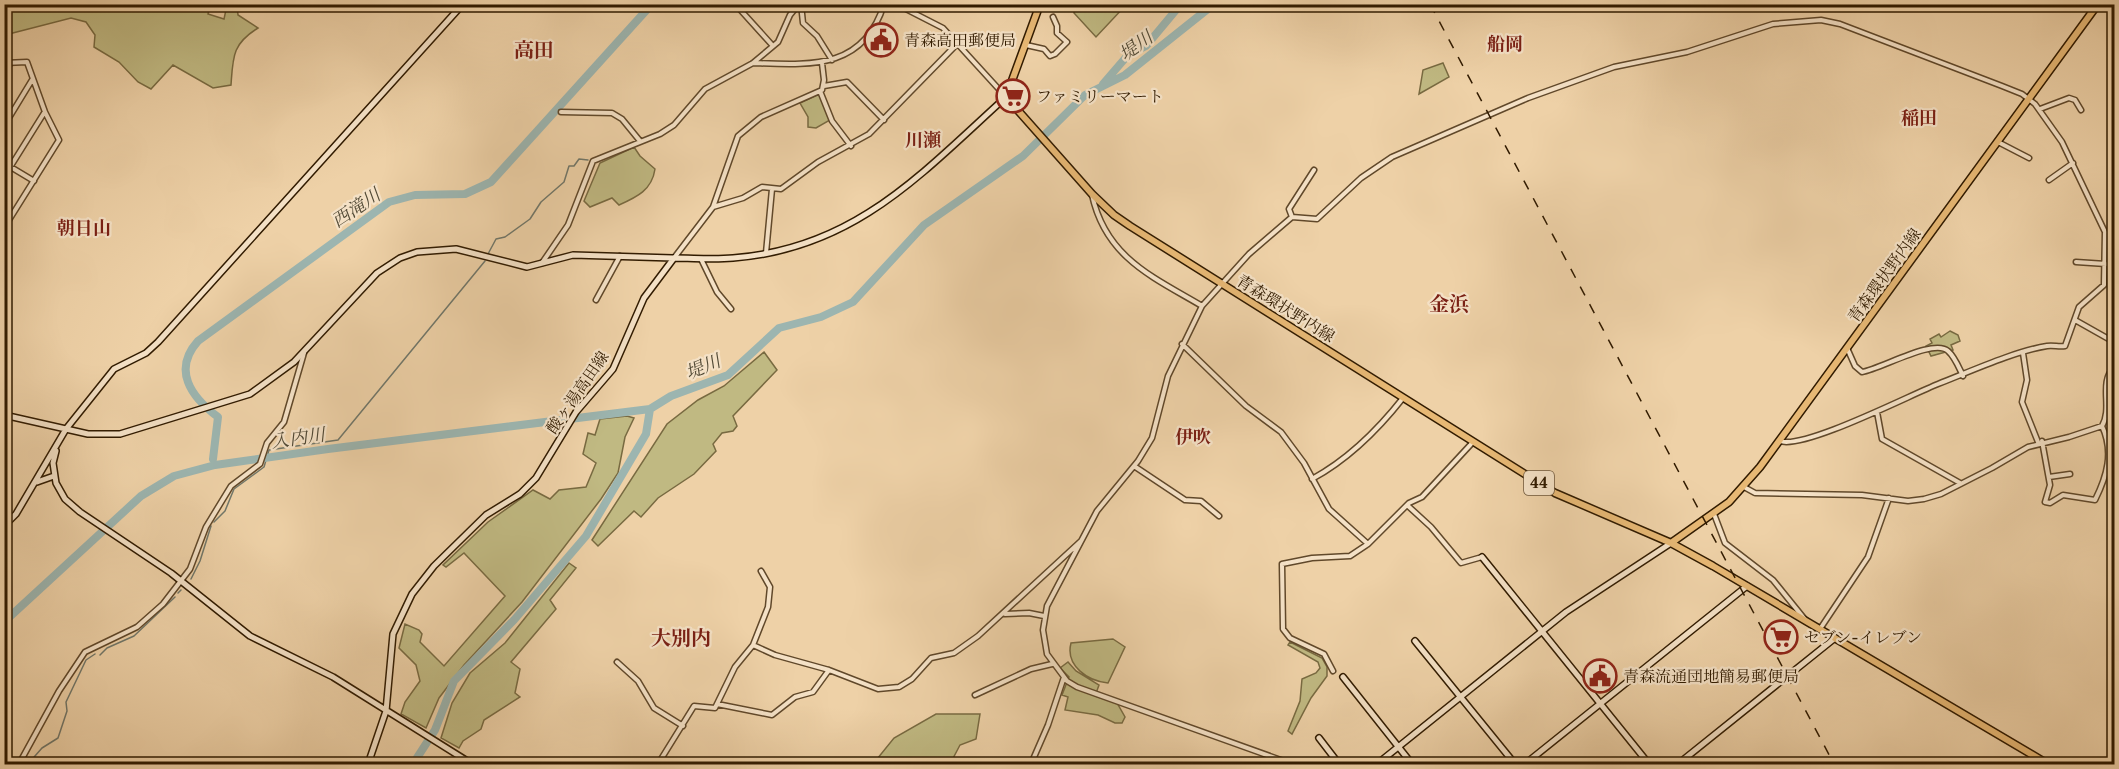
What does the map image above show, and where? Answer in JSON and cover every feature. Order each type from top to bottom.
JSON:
[{"type":"main road","points":[[1006,97],[1040,4]]},
{"type":"main road","name":"青森環状野内線","points":[[1671,543],[1714,514],[1744,487],[1780,441],[2098,4]]},
{"type":"main road","name":"青森環状野内線","points":[[1006,97],[1114,216],[1555,493],[1671,543],[2048,765]]},
{"type":"street","points":[[4,526],[16,514],[66,429],[114,369],[146,353],[158,342],[463,4]]},
{"type":"street","points":[[735,4],[774,46]]},
{"type":"street","points":[[542,264],[568,225],[593,161],[660,134],[674,125],[711,84],[753,63],[774,46],[790,15],[800,4]]},
{"type":"street","points":[[800,4],[803,23],[817,36],[832,60]]},
{"type":"street","points":[[753,63],[822,63],[832,60],[852,50],[869,37],[876,28],[884,4]]},
{"type":"street","points":[[4,415],[88,434],[120,434],[211,408],[261,388],[304,352],[377,273],[409,254],[450,249],[469,251],[519,266],[542,264],[573,255],[701,259],[766,254],[832,233],[878,209],[913,183],[1006,97],[934,22],[896,4]]},
{"type":"street","points":[[1026,45],[1044,49],[1050,56],[1067,42],[1057,33],[1053,17]]},
{"type":"street","points":[[1292,765],[1084,690],[1064,677],[1052,664],[1043,643],[1044,616],[1081,541],[1097,511],[1134,466],[1155,431],[1168,376],[1202,306],[1249,254],[1292,216],[1317,219],[1361,178],[1392,157],[1537,94],[1614,68],[1687,52],[1786,21],[1831,21],[2029,99],[2056,132],[2073,163],[2106,236],[2104,285],[2082,304],[2065,346],[2046,346],[2023,353],[1936,385],[1877,412],[1792,443],[1780,441]]},
{"type":"street","points":[[713,207],[743,198],[762,187],[781,189],[818,162],[851,146],[884,120],[957,44]]},
{"type":"street","points":[[4,72],[7,63],[26,62],[45,112],[59,140],[4,228]]},
{"type":"street","points":[[822,63],[824,86]]},
{"type":"street","points":[[4,126],[33,80]]},
{"type":"street","points":[[674,258],[713,207],[734,142],[744,128],[761,117],[820,91],[824,86],[847,82],[884,120]]},
{"type":"street","points":[[820,91],[832,121],[851,146]]},
{"type":"street","points":[[2040,110],[2069,98],[2075,100],[2080,110]]},
{"type":"street","points":[[4,177],[45,112]]},
{"type":"street","points":[[561,112],[612,113],[622,119],[640,141]]},
{"type":"street","points":[[1998,142],[2029,158]]},
{"type":"street","points":[[4,163],[34,180]]},
{"type":"street","points":[[2049,180],[2073,163]]},
{"type":"street","points":[[1292,216],[1289,209],[1314,170]]},
{"type":"street","points":[[766,254],[772,189]]},
{"type":"street","points":[[1092,194],[1095,209],[1113,241],[1124,254],[1148,277],[1202,306]]},
{"type":"street","points":[[596,300],[620,256]]},
{"type":"street","name":"酸ヶ湯高田線","points":[[368,765],[386,711],[393,634],[412,594],[434,566],[480,521],[520,494],[536,478],[576,411],[613,369],[644,298],[674,258]]},
{"type":"street","points":[[701,259],[717,292],[731,309]]},
{"type":"street","points":[[2076,262],[2106,264]]},
{"type":"street","points":[[2074,320],[2115,342]]},
{"type":"street","points":[[1182,344],[1246,406],[1281,432],[1304,463],[1329,509],[1368,544]]},
{"type":"street","points":[[1847,348],[1855,366],[1862,372],[1926,348],[1944,348],[1949,352],[1963,376]]},
{"type":"street","points":[[19,765],[59,691],[85,652],[137,627],[163,604],[190,569],[206,527],[231,486],[260,464],[267,443],[284,422],[304,352]]},
{"type":"street","points":[[2023,353],[2026,380],[2022,402],[2040,442],[2049,477],[2049,488],[2044,499],[2046,503],[2062,495],[2095,500],[2108,465],[2107,443],[2102,426],[2108,410],[2107,380],[2115,367]]},
{"type":"street","points":[[1312,479],[1336,465],[1367,440],[1403,398]]},
{"type":"street","points":[[1877,412],[1882,439],[1960,483]]},
{"type":"street","points":[[1744,487],[1755,493],[1862,495],[1908,501],[1931,498],[2040,442],[2069,438],[2102,426]]},
{"type":"street","points":[[59,441],[53,463],[54,476],[60,491],[70,504],[181,581],[250,636],[333,677],[472,765]]},
{"type":"street","points":[[1332,671],[1324,654],[1290,638],[1283,629],[1282,564],[1312,558],[1350,556],[1368,544],[1407,505],[1422,497],[1473,442]]},
{"type":"street","points":[[1134,466],[1185,500],[1201,501],[1219,516]]},
{"type":"street","points":[[2049,477],[2070,474]]},
{"type":"street","points":[[33,485],[40,479],[54,476]]},
{"type":"street","points":[[1820,630],[1868,557],[1890,498]]},
{"type":"street","points":[[1407,505],[1431,527],[1461,563],[1482,557],[1649,765]]},
{"type":"street","points":[[1714,514],[1725,543],[1773,580],[1808,622]]},
{"type":"street","points":[[753,645],[878,689],[899,687],[912,679],[931,658],[954,653],[1005,614],[1081,541]]},
{"type":"street","points":[[1377,765],[1584,599],[1671,543]]},
{"type":"street","points":[[658,765],[694,706],[712,709],[717,704],[735,667],[753,645],[770,593],[768,580],[761,571]]},
{"type":"street","points":[[1525,765],[1747,586]]},
{"type":"street","points":[[1005,614],[1029,613],[1044,616]]},
{"type":"street","points":[[1678,765],[1835,638]]},
{"type":"street","points":[[1415,641],[1515,765]]},
{"type":"street","points":[[617,662],[638,681],[654,708],[683,726]]},
{"type":"street","points":[[975,695],[1031,669],[1052,664]]},
{"type":"street","points":[[717,704],[772,715],[795,697],[813,692],[829,670]]},
{"type":"street","points":[[1031,765],[1064,677]]},
{"type":"street","points":[[1343,677],[1412,765]]},
{"type":"street","points":[[1319,738],[1339,765]]},
{"type":"shaded area","points":[[5,4],[210,5],[208,14],[224,19],[227,5],[237,5],[238,15],[258,28],[243,40],[236,52],[231,85],[213,88],[173,65],[151,89],[138,82],[119,62],[94,47],[95,35],[86,22],[71,18],[5,35]]},
{"type":"shaded area","points":[[1126,4],[1096,37],[1074,13],[1074,5]]},
{"type":"shaded area","points":[[1443,63],[1449,77],[1419,94],[1423,70]]},
{"type":"shaded area","points":[[819,94],[830,120],[816,128],[808,127],[808,117],[800,103]]},
{"type":"shaded area","points":[[634,147],[640,156],[655,169],[647,188],[638,196],[619,205],[612,198],[590,207],[584,201],[600,163]]},
{"type":"shaded area","points":[[1950,331],[1958,335],[1960,341],[1951,345],[1953,350],[1931,356],[1926,346],[1932,343],[1930,339],[1939,334],[1941,337]]},
{"type":"shaded area","points":[[764,352],[777,370],[733,416],[737,426],[733,431],[722,433],[713,444],[716,451],[694,474],[658,498],[641,517],[634,511],[598,546],[592,540],[667,424],[698,400],[724,386]]},
{"type":"shaded area","points":[[627,416],[634,418],[625,437],[618,473],[601,499],[522,602],[464,665],[439,698],[426,728],[401,714],[405,702],[420,681],[416,665],[399,648],[405,624],[419,630],[422,634],[420,642],[444,666],[505,596],[464,553],[446,567],[443,565],[488,522],[533,490],[550,499],[559,490],[586,487],[596,463],[583,454],[588,433],[595,435],[600,419]]},
{"type":"shaded area","points":[[569,563],[576,568],[550,600],[556,609],[511,662],[520,669],[515,693],[520,697],[484,720],[481,729],[463,741],[459,748],[441,738],[452,703],[470,673],[505,643]]},
{"type":"shaded area","points":[[1113,639],[1125,647],[1108,683],[1086,676],[1071,659],[1071,643]]},
{"type":"shaded area","points":[[1290,642],[1322,658],[1327,667],[1327,676],[1311,698],[1292,734],[1288,731],[1300,701],[1302,679],[1316,673],[1320,668],[1318,662],[1288,645]]},
{"type":"shaded area","points":[[1068,662],[1076,671],[1099,685],[1095,696],[1117,703],[1125,717],[1122,723],[1115,723],[1098,715],[1065,710],[1068,697],[1062,695],[1069,677],[1060,668]]},
{"type":"shaded area","points":[[936,714],[980,714],[976,739],[960,745],[950,764],[873,764],[894,738]]},
{"type":"waterway","name":"西滝川","points":[[213,459],[218,417],[193,392],[186,373],[186,362],[198,341],[389,202],[415,195],[465,194],[491,182],[652,4]]},
{"type":"waterway","name":"堤川","points":[[1103,84],[1128,55],[1146,46],[1181,4]]},
{"type":"waterway","name":"堤川","points":[[413,764],[435,730],[454,681],[514,620],[586,536],[646,434],[650,409],[671,396],[728,375],[779,328],[821,317],[853,302],[924,225],[1023,156],[1085,95],[1125,75],[1214,4]]},
{"type":"waterway","points":[[488,254],[496,239],[505,237],[530,219],[541,202],[564,182],[569,166],[574,166],[579,159],[588,160]]},
{"type":"waterway","points":[[214,522],[225,511],[234,489],[264,467],[269,450],[338,440],[485,261]]},
{"type":"waterway","name":"入内川","points":[[4,622],[141,496],[174,476],[215,465],[328,449],[650,409]]},
{"type":"waterway","points":[[191,579],[200,561],[211,526]]},
{"type":"waterway","points":[[178,593],[181,590]]},
{"type":"waterway","points":[[100,655],[107,648],[134,636],[175,597]]},
{"type":"waterway","points":[[28,764],[42,748],[58,738],[67,711],[66,702],[86,660],[95,654]]},
{"type":"waterway","points":[[2108,764],[2114,759]]},
{"type":"railway","points":[[1430,4],[1834,764]]},
{"type":"place","name":"青森高田郵便局","points":[[881,40]]},
{"type":"place","name":"ファミリーマート","points":[[1013,96]]},
{"type":"place","name":"セブン-イレブン","points":[[1781,637]]},
{"type":"place","name":"青森流通団地簡易郵便局","points":[[1600,676]]},
{"type":"district","name":"船岡","points":[[1505,44]]},
{"type":"district","name":"高田","points":[[534,50]]},
{"type":"district","name":"稲田","points":[[1919,118]]},
{"type":"district","name":"川瀬","points":[[923,140]]},
{"type":"district","name":"朝日山","points":[[84,228]]},
{"type":"district","name":"金浜","points":[[1449,304]]},
{"type":"district","name":"伊吹","points":[[1193,437]]},
{"type":"district","name":"大別内","points":[[681,638]]}]
